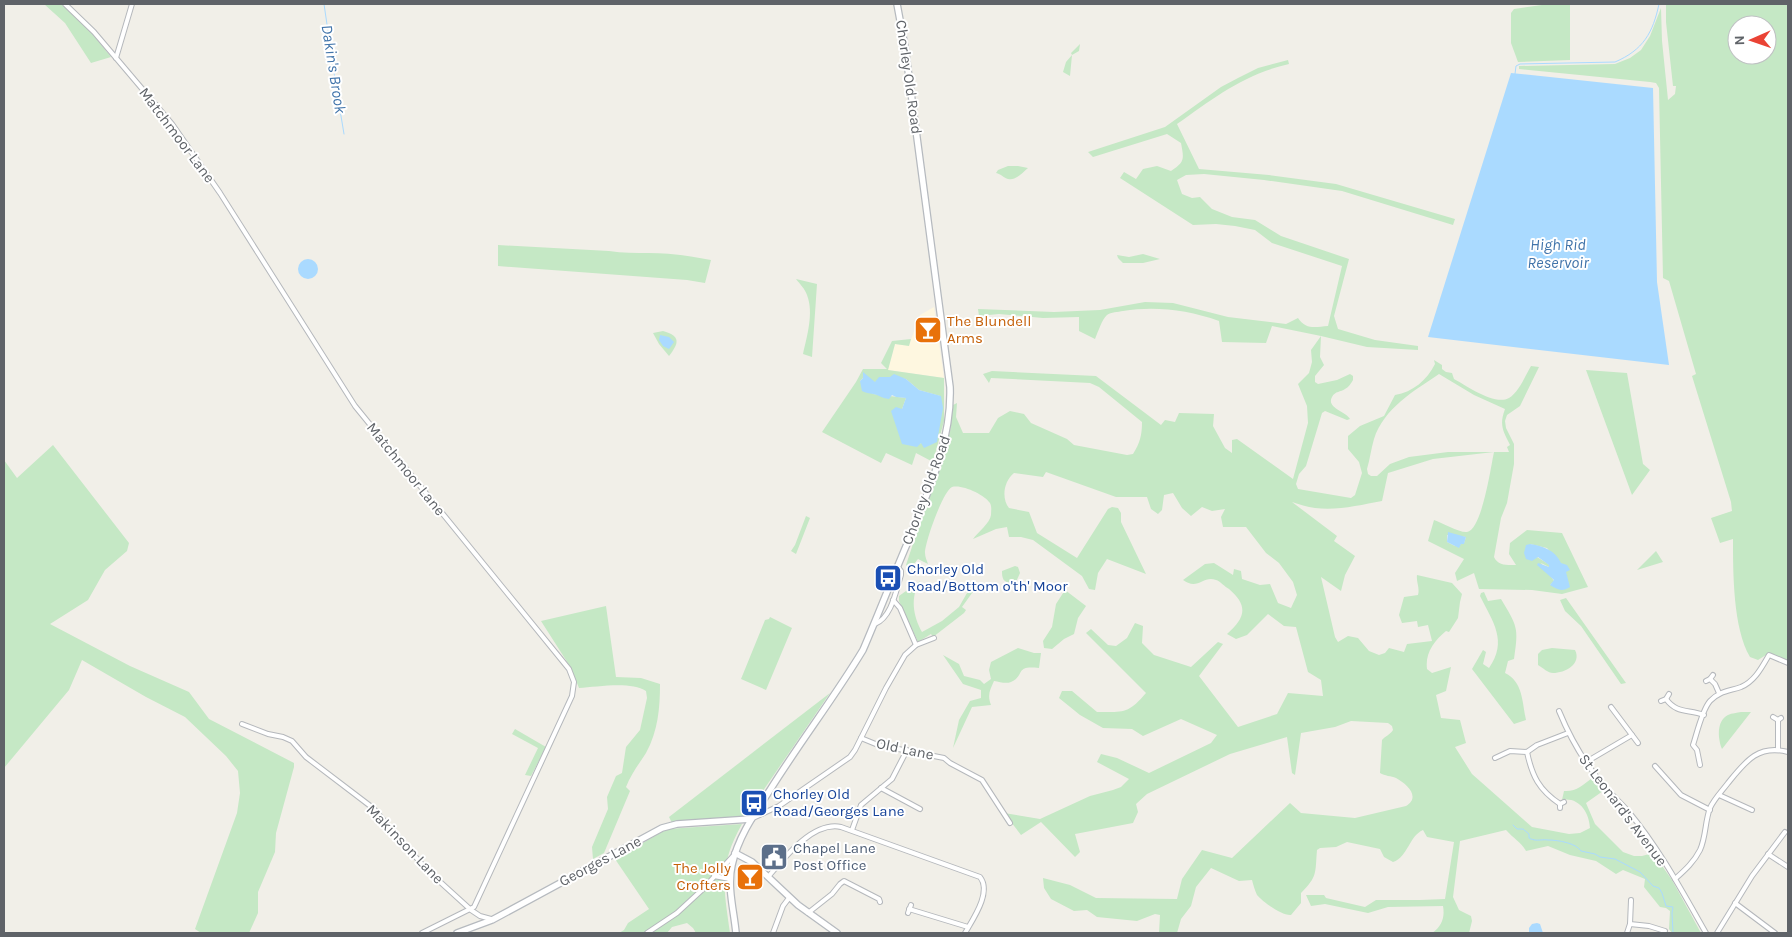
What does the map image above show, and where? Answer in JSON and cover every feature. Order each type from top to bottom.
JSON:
[{"type":"main road","name":"Chorley Old Road","points":[[736,933],[730,880],[735,853],[751,819],[863,650],[932,481],[948,431],[951,403],[950,387],[905,47],[897,4]]},
{"type":"main road","name":"Georges Lane","points":[[457,933],[492,920],[662,828],[682,824],[751,819]]},
{"type":"main road","points":[[735,853],[752,862],[789,898],[837,933]]},
{"type":"street","name":"Matchmoor Lane","points":[[65,4],[94,32],[172,124],[220,193],[355,406],[569,669],[574,682],[572,696],[471,910]]},
{"type":"street","points":[[116,58],[132,4]]},
{"type":"street","points":[[874,624],[883,619],[893,600],[901,574],[897,566]]},
{"type":"street","points":[[893,600],[900,608],[916,645]]},
{"type":"street","points":[[751,819],[778,806],[846,760],[855,750],[905,655],[916,645],[934,638]]},
{"type":"street","points":[[1700,764],[1697,750],[1693,745],[1708,703],[1719,693],[1743,686],[1750,681],[1758,674],[1769,655],[1788,663]]},
{"type":"street","points":[[1713,675],[1708,680],[1715,684],[1719,693]]},
{"type":"street","points":[[1661,701],[1666,699],[1669,694]]},
{"type":"street","points":[[1666,699],[1679,710],[1704,715]]},
{"type":"street","points":[[1611,707],[1638,743]]},
{"type":"street","name":"St Leonard's Avenue","points":[[1559,711],[1568,733],[1586,762],[1606,788],[1628,811],[1675,879],[1706,933]]},
{"type":"street","points":[[1773,717],[1779,719],[1778,750]]},
{"type":"street","name":"Makinson Lane","points":[[242,724],[292,741],[306,757],[373,808],[427,870],[471,910],[480,916],[492,920]]},
{"type":"street","points":[[1494,759],[1510,751],[1527,752],[1537,744],[1568,733]]},
{"type":"street","points":[[1586,762],[1632,735]]},
{"type":"street","name":"Old Lane","points":[[861,738],[878,745],[942,756],[950,763],[982,780],[1010,824]]},
{"type":"street","points":[[852,830],[861,805],[895,775],[907,750]]},
{"type":"street","points":[[1675,879],[1692,864],[1701,848],[1710,810],[1719,795],[1748,760],[1760,753],[1778,750],[1788,752]]},
{"type":"street","points":[[1527,752],[1537,782],[1561,805]]},
{"type":"street","points":[[1656,766],[1681,795],[1710,810]]},
{"type":"street","points":[[881,788],[920,809]]},
{"type":"street","points":[[1719,795],[1750,807]]},
{"type":"street","points":[[768,877],[789,852],[824,827],[836,826],[852,830],[980,877],[985,891],[978,910],[965,933]]},
{"type":"street","points":[[1717,933],[1768,854],[1785,835]]},
{"type":"street","points":[[647,933],[677,913],[703,889],[735,853]]},
{"type":"street","points":[[1768,854],[1788,867]]},
{"type":"street","points":[[714,876],[730,880]]},
{"type":"street","points":[[808,913],[832,894],[844,881],[878,899],[880,902]]},
{"type":"street","points":[[773,933],[783,906],[789,898]]},
{"type":"street","points":[[1628,933],[1630,924],[1628,907],[1631,900]]},
{"type":"street","points":[[1735,904],[1775,933]]},
{"type":"street","points":[[909,909],[968,927]]},
{"type":"street","points":[[422,933],[471,910]]},
{"type":"street","points":[[1630,924],[1649,926],[1665,931]]},
{"type":"shaded area","points":[[934,307],[944,378],[888,370],[895,344],[909,345],[920,315]]},
{"type":"green space","points":[[44,4],[61,4],[91,32],[111,57],[91,63],[65,23]]},
{"type":"green space","points":[[1549,4],[1570,4],[1570,60],[1518,62],[1511,43],[1511,13],[1514,9]]},
{"type":"green space","points":[[1666,4],[1788,4],[1788,661],[1769,653],[1758,660],[1750,657],[1744,645],[1737,616],[1733,539],[1720,543],[1711,518],[1732,511],[1731,502],[1692,376],[1696,374],[1669,281],[1663,278],[1659,88],[1656,83],[1650,82],[1519,69],[1519,66],[1615,64],[1630,58],[1641,50],[1650,36],[1661,8],[1662,41],[1668,100],[1675,94],[1676,86],[1673,86],[1666,22]]},
{"type":"green space","points":[[1080,44],[1079,51],[1072,55],[1071,53]]},
{"type":"green space","points":[[1072,55],[1070,76],[1063,72],[1066,62]]},
{"type":"green space","points":[[1288,60],[1289,64],[1258,74],[1230,88],[1177,124],[1199,169],[1269,175],[1336,184],[1455,219],[1453,225],[1342,191],[1264,180],[1204,174],[1186,175],[1177,180],[1182,194],[1192,198],[1200,197],[1212,209],[1232,217],[1255,220],[1281,236],[1349,259],[1334,316],[1338,329],[1375,340],[1418,346],[1418,350],[1367,347],[1272,326],[1266,343],[1222,342],[1219,321],[1195,314],[1159,309],[1109,314],[1103,319],[1095,339],[1079,331],[1079,317],[1043,318],[999,314],[979,316],[978,309],[1054,312],[1100,310],[1145,302],[1173,303],[1228,317],[1286,324],[1298,318],[1308,326],[1328,326],[1342,266],[1272,243],[1255,230],[1216,224],[1193,225],[1120,178],[1124,172],[1136,179],[1143,169],[1157,166],[1171,171],[1182,160],[1181,143],[1167,134],[1093,157],[1088,152],[1165,127],[1221,87],[1258,68]]},
{"type":"green space","points":[[1008,166],[1028,168],[1014,179],[996,173],[998,170]]},
{"type":"green space","points":[[498,245],[664,254],[711,260],[705,283],[687,280],[498,266]]},
{"type":"green space","points":[[1143,254],[1160,259],[1143,263],[1123,263],[1117,255],[1129,257]]},
{"type":"green space","points":[[796,279],[817,284],[812,357],[803,354],[810,309],[806,293]]},
{"type":"green space","points":[[663,331],[673,335],[676,341],[675,347],[669,356],[653,333]]},
{"type":"green space","points":[[1321,336],[1320,357],[1324,365],[1315,376],[1315,382],[1318,384],[1337,380],[1350,374],[1353,376],[1349,386],[1335,394],[1331,401],[1334,407],[1350,419],[1347,420],[1325,411],[1322,413],[1306,466],[1299,474],[1296,484],[1298,489],[1351,498],[1355,495],[1362,473],[1359,462],[1348,449],[1348,436],[1360,426],[1384,416],[1395,395],[1408,391],[1424,380],[1435,364],[1434,360],[1442,365],[1442,369],[1446,372],[1452,373],[1454,379],[1481,394],[1503,400],[1513,395],[1519,388],[1531,366],[1539,367],[1520,406],[1507,415],[1505,421],[1506,428],[1514,444],[1514,464],[1494,557],[1500,563],[1516,565],[1509,554],[1510,543],[1527,530],[1562,533],[1588,587],[1562,594],[1532,590],[1479,589],[1474,573],[1457,581],[1455,573],[1464,559],[1428,541],[1434,520],[1464,532],[1472,529],[1481,510],[1494,452],[1433,459],[1388,473],[1382,501],[1332,509],[1312,508],[1292,502],[1337,536],[1334,541],[1355,556],[1345,575],[1341,591],[1321,577],[1335,637],[1338,642],[1348,636],[1358,638],[1369,651],[1379,655],[1385,653],[1389,648],[1404,652],[1407,644],[1432,641],[1428,625],[1418,627],[1417,621],[1402,623],[1399,615],[1404,597],[1418,595],[1417,575],[1452,583],[1462,594],[1458,618],[1449,632],[1446,631],[1434,643],[1427,658],[1427,669],[1432,673],[1451,667],[1446,691],[1436,695],[1441,718],[1460,720],[1466,743],[1455,747],[1472,774],[1532,827],[1569,834],[1580,833],[1590,828],[1588,816],[1578,803],[1562,800],[1564,791],[1576,789],[1592,778],[1603,791],[1586,803],[1595,824],[1623,852],[1634,856],[1653,853],[1672,880],[1701,933],[1672,933],[1669,929],[1670,911],[1660,907],[1644,887],[1645,879],[1623,870],[1616,874],[1596,861],[1570,855],[1548,846],[1526,851],[1506,830],[1460,841],[1453,897],[1459,910],[1471,916],[1472,921],[1469,933],[1432,933],[1442,921],[1444,914],[1443,906],[1388,907],[1368,913],[1325,904],[1311,906],[1306,895],[1324,895],[1326,898],[1365,907],[1376,900],[1445,899],[1454,842],[1427,837],[1423,830],[1418,833],[1402,856],[1393,862],[1384,857],[1380,849],[1347,842],[1336,847],[1320,848],[1317,850],[1315,874],[1301,893],[1301,903],[1291,915],[1278,911],[1260,898],[1256,893],[1252,880],[1239,881],[1211,868],[1196,887],[1191,906],[1181,919],[1177,933],[1159,933],[1160,915],[1155,914],[1137,921],[1097,917],[1087,910],[1074,911],[1051,899],[1044,888],[1043,878],[1070,885],[1096,898],[1177,899],[1182,879],[1202,850],[1232,858],[1290,803],[1301,813],[1355,818],[1406,806],[1412,799],[1412,795],[1408,787],[1396,778],[1380,773],[1382,740],[1392,732],[1392,726],[1388,723],[1351,721],[1335,727],[1301,733],[1295,775],[1292,773],[1287,737],[1230,754],[1147,794],[1136,804],[1138,812],[1133,823],[1075,834],[1080,852],[1075,857],[1041,822],[1021,835],[1004,813],[1040,819],[1090,796],[1121,787],[1129,779],[1097,762],[1101,754],[1117,758],[1149,773],[1211,743],[1217,735],[1181,719],[1143,736],[1132,729],[1103,728],[1080,715],[1059,698],[1062,691],[1072,691],[1097,712],[1120,712],[1135,705],[1146,693],[1086,633],[1091,629],[1108,645],[1116,646],[1127,638],[1135,623],[1143,626],[1142,643],[1154,655],[1191,667],[1218,642],[1223,644],[1199,676],[1238,727],[1277,714],[1288,693],[1323,696],[1321,680],[1308,672],[1296,627],[1284,626],[1268,614],[1247,635],[1236,639],[1227,634],[1241,617],[1242,606],[1235,595],[1216,580],[1207,579],[1193,584],[1183,580],[1205,564],[1214,563],[1233,575],[1234,569],[1241,571],[1242,579],[1260,585],[1270,584],[1278,603],[1291,608],[1297,595],[1293,582],[1279,563],[1266,553],[1246,527],[1223,527],[1221,517],[1225,509],[1212,511],[1202,507],[1191,516],[1182,508],[1173,493],[1164,495],[1162,510],[1158,514],[1151,509],[1147,497],[1116,497],[1046,472],[1043,477],[1014,473],[1011,476],[1006,485],[1004,495],[1009,508],[1029,512],[1037,533],[1077,558],[1108,509],[1112,507],[1118,508],[1121,513],[1121,522],[1146,574],[1107,559],[1098,573],[1095,590],[1089,589],[1082,576],[1033,540],[1009,537],[1007,527],[996,529],[973,539],[990,518],[991,504],[978,494],[956,486],[952,487],[944,497],[931,528],[925,554],[928,564],[918,559],[910,569],[906,565],[950,432],[953,405],[957,403],[956,417],[963,433],[989,433],[998,418],[1010,411],[1024,414],[1031,423],[1067,439],[1074,445],[1127,455],[1133,454],[1140,439],[1142,422],[1099,387],[1090,383],[991,378],[989,383],[983,374],[992,371],[1096,376],[1161,425],[1165,420],[1175,422],[1179,413],[1214,414],[1213,426],[1225,448],[1232,453],[1232,440],[1237,439],[1293,479],[1308,423],[1307,406],[1298,384],[1309,373],[1312,362],[1311,350]],"holes":[[[1439,374],[1474,395],[1505,409],[1502,419],[1503,428],[1510,445],[1507,447],[1509,452],[1448,452],[1409,457],[1390,464],[1377,476],[1368,474],[1367,469],[1374,439],[1385,418],[1401,401]],[[1447,535],[1466,537],[1464,543],[1455,546],[1447,542]],[[1530,544],[1547,548],[1566,571],[1566,578],[1550,585],[1554,581],[1541,563],[1549,567],[1550,565],[1537,557],[1534,558]]]},
{"type":"green space","points":[[911,339],[909,346],[895,344],[888,370],[944,378],[944,421],[933,462],[916,453],[912,465],[886,453],[881,463],[822,432],[863,369],[887,369],[881,363],[892,341]],"holes":[[[890,377],[906,379],[919,390],[940,396],[919,444],[902,409],[906,398],[873,394],[860,381],[863,378],[875,383]]]},
{"type":"green space","points":[[1586,370],[1627,373],[1643,464],[1650,470],[1632,495]]},
{"type":"green space","points":[[53,445],[129,543],[127,551],[105,570],[88,600],[50,624],[130,666],[189,692],[209,719],[294,763],[276,833],[275,852],[258,892],[258,913],[249,933],[201,933],[195,929],[237,813],[240,793],[238,771],[226,756],[185,717],[82,660],[69,690],[4,768],[4,460],[17,478]]},
{"type":"green space","points":[[806,516],[810,518],[796,554],[791,551]]},
{"type":"green space","points":[[1656,551],[1663,562],[1637,570]]},
{"type":"green space","points":[[1015,566],[1018,567],[1020,573],[1016,582],[1011,584],[1006,582],[1002,576],[1002,571]]},
{"type":"green space","points":[[920,581],[915,593],[914,606],[916,620],[922,632],[942,621],[959,607],[971,586],[980,587],[972,593],[962,607],[966,610],[964,613],[933,637],[931,634],[918,642],[899,601],[899,596]]},
{"type":"green space","points":[[1065,590],[1086,606],[1078,618],[1074,634],[1064,639],[1052,649],[1044,648],[1043,641],[1052,627],[1056,604]]},
{"type":"green space","points":[[1484,592],[1488,601],[1501,599],[1515,627],[1514,659],[1508,661],[1505,673],[1515,681],[1521,693],[1526,720],[1514,724],[1472,669],[1483,650],[1486,652],[1483,664],[1489,668],[1495,658],[1497,649],[1498,640],[1494,623],[1480,596]]},
{"type":"green space","points":[[1566,598],[1626,683],[1621,684],[1581,626],[1565,611],[1560,600]]},
{"type":"green space","points":[[606,606],[616,677],[641,678],[660,684],[660,702],[656,728],[650,745],[628,782],[626,787],[630,791],[604,853],[593,859],[592,847],[608,809],[607,797],[616,776],[622,773],[626,747],[640,730],[647,698],[646,691],[623,685],[579,688],[571,668],[541,621]]},
{"type":"green space","points":[[770,617],[792,628],[766,690],[741,679],[765,620]]},
{"type":"green space","points":[[1018,648],[1041,653],[1039,668],[1023,669],[1009,683],[994,681],[989,695],[991,705],[972,707],[953,748],[959,720],[970,701],[981,698],[981,690],[963,684],[943,655],[959,664],[964,676],[980,680],[984,684],[991,679],[989,670],[991,662]]},
{"type":"green space","points":[[1552,648],[1575,650],[1576,660],[1571,667],[1558,673],[1553,673],[1538,665],[1538,654],[1542,650]]},
{"type":"green space","points":[[830,693],[745,817],[672,823],[669,817]]},
{"type":"green space","points":[[1751,712],[1722,749],[1719,735],[1721,721],[1728,715]]},
{"type":"green space","points":[[515,729],[546,747],[531,776],[525,775],[538,748],[512,734]]},
{"type":"green space","points":[[742,824],[734,839],[726,865],[725,890],[730,933],[696,933],[687,923],[672,927],[667,933],[619,933],[624,930],[628,923],[649,909],[615,859],[667,829]]},
{"type":"water","name":"High Rid Reservoir","points":[[1511,73],[1653,88],[1657,282],[1669,365],[1428,337]]},
{"type":"water","points":[[308,259],[315,262],[318,269],[315,276],[308,279],[301,276],[298,269],[301,262]]},
{"type":"water","points":[[660,335],[669,337],[674,342],[669,349],[663,346],[659,340]]},
{"type":"water","points":[[863,372],[875,382],[879,377],[890,377],[894,374],[906,379],[919,390],[941,396],[943,408],[937,442],[924,448],[921,443],[917,447],[902,444],[891,411],[896,407],[902,409],[906,398],[892,395],[889,399],[862,391],[860,381],[863,378]]},
{"type":"water","points":[[1448,532],[1466,537],[1464,544],[1461,544],[1459,548],[1447,542]]},
{"type":"water","points":[[1530,544],[1548,549],[1561,563],[1567,565],[1570,570],[1566,572],[1570,587],[1560,590],[1550,585],[1554,580],[1537,565],[1538,563],[1549,567],[1549,565],[1538,557],[1532,561],[1526,559],[1524,553],[1526,545]]},
{"type":"water","points":[[1532,924],[1540,924],[1543,933],[1529,933],[1529,928]]},
{"type":"waterway","name":"Dakin's Brook","points":[[324,4],[344,134]]},
{"type":"waterway","points":[[1515,74],[1516,66],[1520,64],[1615,62],[1640,46],[1654,24],[1659,4]]},
{"type":"waterway","points":[[1513,825],[1517,829],[1523,829],[1529,834],[1529,838],[1566,842],[1579,848],[1581,851],[1615,859],[1640,872],[1653,886],[1659,888],[1666,906],[1673,907],[1673,933]]},
{"type":"place","name":"The Blundell Arms","points":[[928,330]]},
{"type":"place","name":"Chorley Old Road/Bottom o'th' Moor","points":[[888,578]]},
{"type":"place","name":"Chorley Old Road/Georges Lane","points":[[754,803]]},
{"type":"place","name":"Chapel Lane Post Office","points":[[774,857]]},
{"type":"place","name":"The Jolly Crofters","points":[[750,877]]}]
